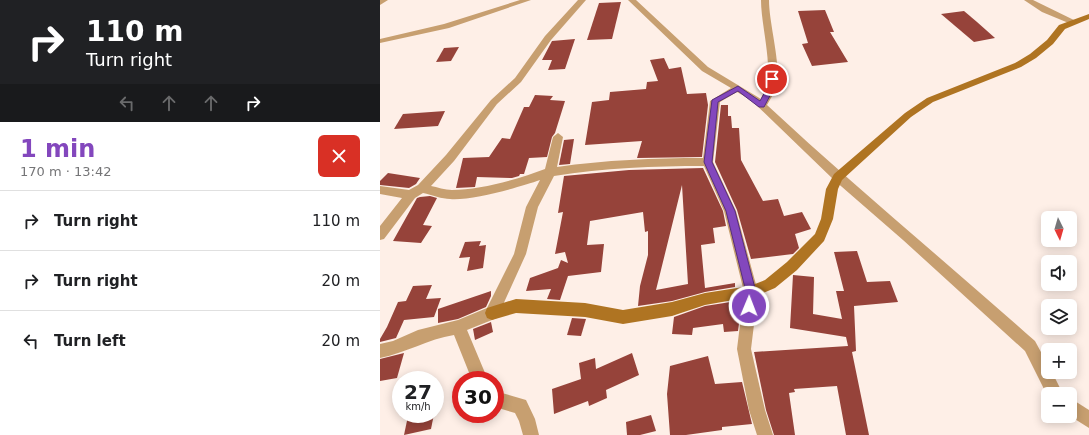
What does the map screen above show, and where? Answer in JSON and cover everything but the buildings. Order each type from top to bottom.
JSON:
[{"type":"street","points":[[380,3],[384,0]]},
{"type":"street","points":[[380,41],[446,26],[527,0]]},
{"type":"street","points":[[380,235],[412,195],[422,188],[450,158],[494,102],[518,80],[548,38],[582,0]]},
{"type":"street","points":[[632,0],[706,69],[738,88],[762,105],[838,177],[1030,346],[1051,387]]},
{"type":"street","points":[[762,105],[771,88],[773,69],[765,16],[765,0]]},
{"type":"street","points":[[1028,0],[1074,22]]},
{"type":"street","points":[[380,351],[394,348],[418,337],[458,327],[492,312],[516,306],[585,310],[623,317],[672,309],[705,299],[751,292],[770,284],[792,266],[820,237],[827,219],[832,189],[838,177],[908,115],[930,100],[1018,65],[1033,56],[1050,42],[1062,27],[1089,16]]},
{"type":"street","points":[[738,88],[715,101],[708,162],[730,211],[751,292],[744,349],[757,410],[765,435]]},
{"type":"street","points":[[492,312],[520,254],[532,207],[550,172],[558,137]]},
{"type":"street","points":[[422,188],[450,195],[466,194],[525,181],[550,172],[586,167],[653,162],[708,162]]},
{"type":"street","points":[[380,190],[412,195]]},
{"type":"street","points":[[458,327],[476,371]]},
{"type":"street","points":[[504,402],[520,406],[527,419],[531,435]]},
{"type":"street","points":[[1077,411],[1089,420]]},
{"type":"route","points":[[749,306],[751,292],[730,211],[708,162],[715,101],[738,88],[762,105],[771,88],[772,79]]}]
